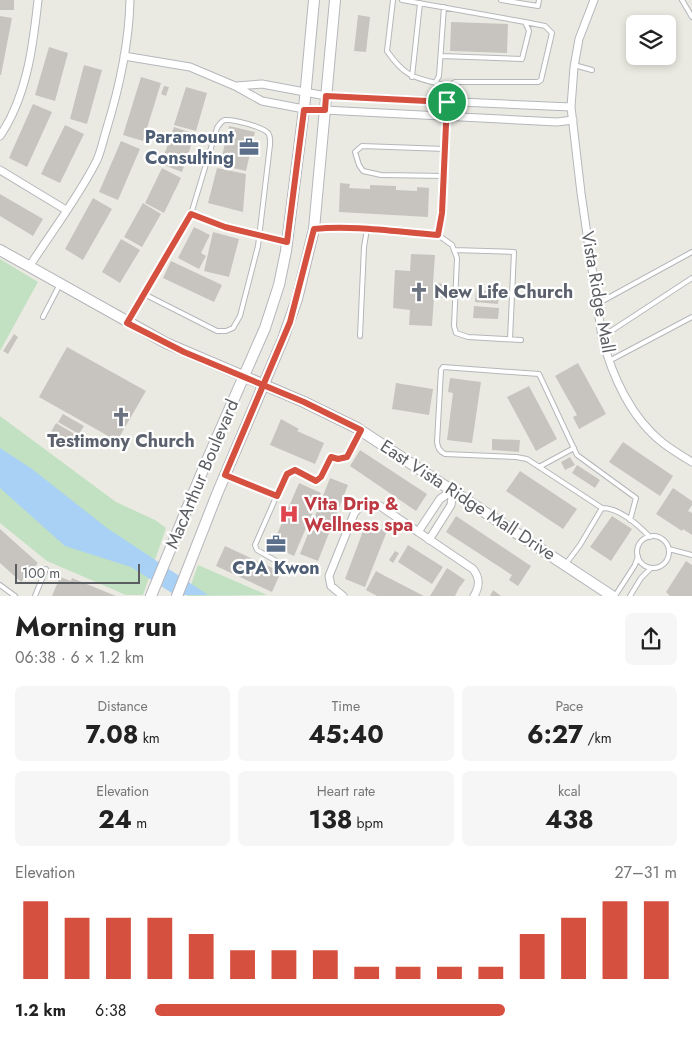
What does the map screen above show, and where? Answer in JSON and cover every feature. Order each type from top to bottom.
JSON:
[{"type":"main road","name":"MacArthur Boulevard","points":[[151,596],[273,308],[287,242],[304,110],[314,0]]},
{"type":"main road","name":"MacArthur Boulevard","points":[[177,596],[225,475],[290,322],[314,229],[335,0]]},
{"type":"main road","name":"East Vista Ridge Mall Drive","points":[[0,250],[127,323],[184,352],[304,402],[361,430],[613,596]]},
{"type":"street","points":[[0,136],[17,106],[31,56],[38,0]]},
{"type":"street","points":[[29,267],[66,210],[76,198],[98,158],[111,116],[124,56],[130,17],[130,0]]},
{"type":"street","name":"Vista Ridge Mall","points":[[594,0],[579,39],[574,65],[571,107],[602,338],[609,360],[628,404],[663,443],[692,462]]},
{"type":"street","points":[[124,56],[190,67],[235,86],[262,101],[304,110],[557,122],[573,120]]},
{"type":"street","points":[[235,86],[262,84],[326,96],[571,107]]},
{"type":"street","points":[[0,170],[66,210]]},
{"type":"street","points":[[418,532],[440,499],[453,490]]},
{"type":"street","points":[[429,540],[451,505],[453,490]]},
{"type":"street","points":[[343,596],[331,586],[329,576],[354,514],[357,509],[365,504],[380,506],[473,569],[479,580],[479,586],[474,596]]},
{"type":"lane","points":[[393,0],[387,51],[396,64],[412,77],[449,86],[455,82],[538,82],[541,80],[552,33],[545,26],[402,0]]},
{"type":"lane","points":[[501,0],[538,6],[539,0]]},
{"type":"lane","points":[[682,0],[692,17]]},
{"type":"lane","points":[[412,77],[420,3]]},
{"type":"lane","points":[[435,83],[439,76],[444,8]]},
{"type":"lane","points":[[441,56],[522,59],[528,31],[525,22]]},
{"type":"lane","points":[[574,65],[592,70]]},
{"type":"lane","points":[[438,235],[442,213],[449,86]]},
{"type":"lane","points":[[127,323],[144,294],[191,214],[217,128],[221,122],[227,120],[260,127],[268,132],[271,138],[256,255],[240,316],[233,328],[226,331],[217,331],[144,294]]},
{"type":"lane","points":[[444,176],[381,175],[364,171],[359,165],[355,152],[362,146],[445,149]]},
{"type":"lane","points":[[191,214],[225,227],[287,242]]},
{"type":"lane","points":[[314,229],[367,229],[438,235],[452,245],[457,258],[454,326],[456,333],[468,337],[521,340]]},
{"type":"lane","points":[[360,336],[364,247],[367,229]]},
{"type":"lane","points":[[454,250],[514,252],[510,339]]},
{"type":"lane","points":[[597,304],[692,252]]},
{"type":"lane","points":[[602,338],[692,278]]},
{"type":"lane","points":[[43,317],[60,284]]},
{"type":"lane","points":[[609,360],[692,317]]},
{"type":"lane","points":[[630,520],[636,498],[577,455],[539,374],[443,367],[441,370],[437,442],[441,452],[445,454],[526,459],[602,508],[610,508],[630,520],[650,537]]},
{"type":"lane","points":[[278,562],[257,550],[255,545],[287,474],[295,470],[316,481],[321,477],[331,457],[338,459],[347,457],[361,430]]},
{"type":"lane","points":[[539,467],[574,448]]},
{"type":"lane","points":[[225,475],[277,496]]},
{"type":"lane","points":[[565,565],[580,545],[602,508]]},
{"type":"lane","points":[[613,596],[635,565],[639,546],[642,542],[650,537],[664,541],[669,554],[665,563],[656,568],[650,568],[642,564],[638,556]]},
{"type":"lane","points":[[668,549],[692,555]]},
{"type":"lane","points":[[630,596],[641,578],[650,568]]},
{"type":"lane","points":[[35,596],[46,569]]},
{"type":"lane","points":[[0,585],[15,596]]},
{"type":"green space","points":[[0,259],[38,282],[0,351]]},
{"type":"green space","points":[[0,416],[116,502],[155,520],[166,528],[143,595],[126,595],[47,561],[0,523]]},
{"type":"green space","points":[[198,565],[267,595],[187,596]]},
{"type":"water","points":[[0,448],[32,469],[107,528],[208,595],[175,595],[131,567],[65,546],[0,488]]},
{"type":"building","points":[[0,0],[14,0],[14,10],[0,10]]},
{"type":"building","points":[[358,15],[370,17],[366,52],[354,51]]},
{"type":"building","points":[[0,16],[12,18],[1,75],[0,75]]},
{"type":"building","points":[[451,22],[508,24],[507,53],[450,51]]},
{"type":"building","points":[[49,47],[68,53],[55,101],[35,95]]},
{"type":"building","points":[[84,65],[102,70],[87,124],[70,119]]},
{"type":"building","points":[[141,77],[161,83],[143,141],[123,135]]},
{"type":"building","points":[[164,86],[169,87],[166,96],[161,94]]},
{"type":"building","points":[[186,87],[207,93],[196,131],[174,125]]},
{"type":"building","points":[[33,104],[52,112],[27,167],[9,158]]},
{"type":"building","points":[[65,125],[84,134],[60,183],[41,174]]},
{"type":"building","points":[[229,126],[255,132],[246,171],[220,165]]},
{"type":"building","points":[[174,127],[195,134],[182,172],[161,164]]},
{"type":"building","points":[[121,141],[140,149],[118,200],[99,192]]},
{"type":"building","points":[[162,168],[181,178],[164,213],[145,203]]},
{"type":"building","points":[[217,168],[246,174],[243,212],[208,203]]},
{"type":"building","points":[[340,183],[350,184],[349,188],[370,189],[370,185],[396,186],[396,190],[417,191],[417,187],[429,188],[428,217],[339,212]]},
{"type":"building","points":[[0,194],[43,219],[33,236],[0,216]]},
{"type":"building","points":[[93,198],[112,209],[83,260],[65,249]]},
{"type":"building","points":[[143,203],[161,214],[142,247],[124,237]]},
{"type":"building","points":[[194,227],[210,235],[201,253],[206,256],[199,269],[178,258]]},
{"type":"building","points":[[213,232],[239,239],[229,277],[204,271]]},
{"type":"building","points":[[121,239],[140,250],[120,283],[102,272]]},
{"type":"building","points":[[411,254],[435,255],[433,283],[447,284],[446,298],[434,297],[432,326],[409,325],[410,310],[393,308],[395,270],[410,271]]},
{"type":"building","points":[[171,261],[222,285],[214,302],[163,278]]},
{"type":"building","points":[[476,290],[499,292],[498,304],[475,302]]},
{"type":"building","points":[[474,306],[499,308],[498,319],[473,318]]},
{"type":"building","points":[[14,334],[18,337],[8,354],[3,351]]},
{"type":"building","points":[[67,347],[146,391],[117,441],[39,397]]},
{"type":"building","points":[[578,363],[606,414],[579,429],[573,417],[577,415],[555,376]]},
{"type":"building","points":[[450,378],[481,382],[472,443],[447,440],[453,393],[448,392]]},
{"type":"building","points":[[396,383],[433,389],[429,415],[392,409]]},
{"type":"building","points":[[529,386],[557,439],[536,451],[507,397]]},
{"type":"building","points":[[63,414],[84,426],[79,434],[58,422]]},
{"type":"building","points":[[281,419],[299,429],[297,431],[324,443],[315,464],[270,445]]},
{"type":"building","points":[[56,423],[78,436],[73,444],[51,432]]},
{"type":"building","points":[[492,439],[520,440],[519,452],[492,450]]},
{"type":"building","points":[[623,442],[673,476],[660,496],[609,462]]},
{"type":"building","points":[[360,450],[427,494],[416,511],[350,466]]},
{"type":"building","points":[[570,457],[575,465],[565,470],[561,462]]},
{"type":"building","points":[[577,465],[600,480],[595,488],[572,473]]},
{"type":"building","points":[[520,471],[577,509],[563,529],[506,491]]},
{"type":"building","points":[[330,478],[348,485],[318,561],[300,554]]},
{"type":"building","points":[[299,483],[321,493],[294,556],[272,546]]},
{"type":"building","points":[[673,488],[692,501],[688,511],[692,513],[692,535],[683,529],[682,531],[656,514]]},
{"type":"building","points":[[456,516],[531,566],[518,586],[509,580],[512,575],[446,532]]},
{"type":"building","points":[[612,516],[632,529],[611,561],[590,547]]},
{"type":"building","points":[[366,523],[387,531],[365,587],[345,579]]},
{"type":"building","points":[[0,529],[38,563],[21,582],[0,563]]},
{"type":"building","points":[[408,545],[443,567],[432,584],[398,562]]},
{"type":"building","points":[[225,546],[281,572],[272,592],[216,566]]},
{"type":"building","points":[[395,551],[399,553],[393,563],[389,560]]},
{"type":"building","points":[[686,561],[692,565],[692,596],[670,596],[666,592]]},
{"type":"building","points":[[447,568],[465,580],[455,596],[430,596]]},
{"type":"building","points":[[376,571],[424,596],[377,596],[366,590]]},
{"type":"building","points":[[60,577],[71,581],[72,578],[116,596],[52,596]]},
{"type":"building","points":[[493,590],[501,596],[490,596]]},
{"type":"place","name":"Paramount Consulting","points":[[249,147]]},
{"type":"place","name":"New Life Church","points":[[419,292]]},
{"type":"place","name":"Testimony Church","points":[[121,417]]},
{"type":"place","name":"Vita Drip & Wellness spa","points":[[289,514]]},
{"type":"place","name":"CPA Kwon","points":[[276,544]]},
{"type":"route","points":[[447,102],[326,96],[325,110],[304,110],[287,242],[225,227],[191,214],[127,323],[166,344],[184,352],[264,385],[304,402],[361,430],[347,457],[338,459],[331,457],[321,477],[316,481],[295,470],[287,474],[277,496],[225,475],[264,385],[290,322],[314,229],[367,229],[438,235],[442,213],[447,102]]}]
